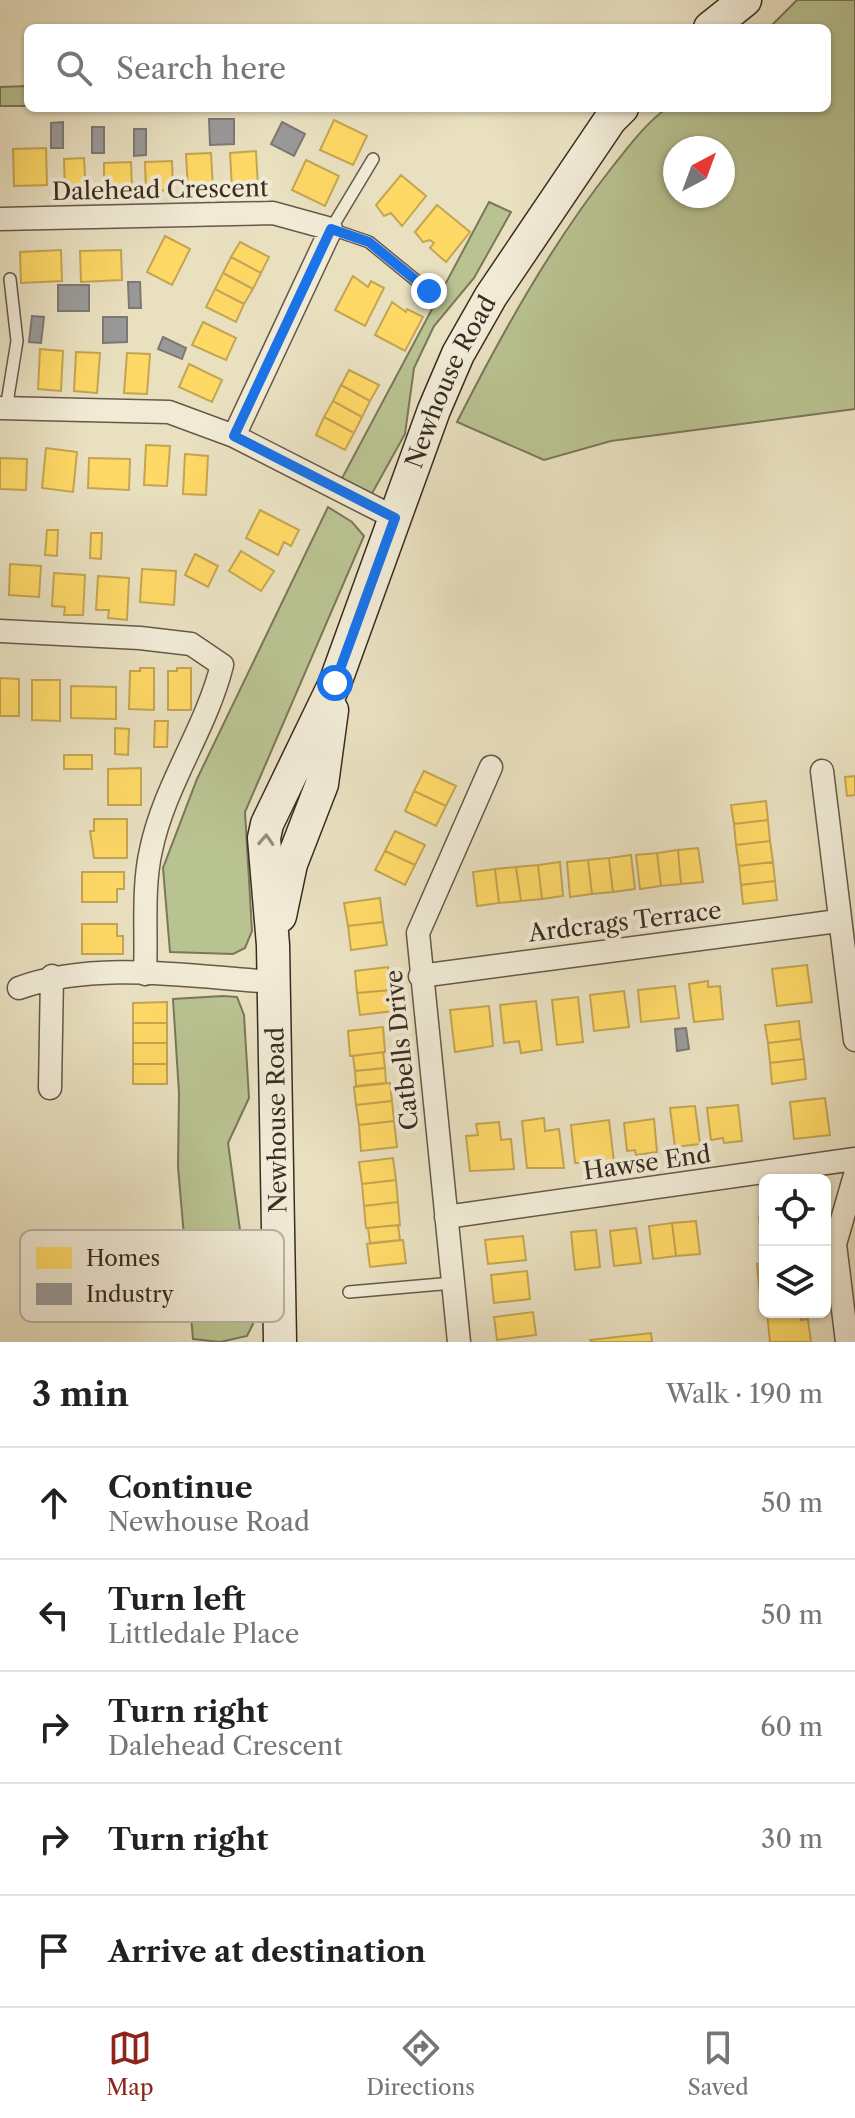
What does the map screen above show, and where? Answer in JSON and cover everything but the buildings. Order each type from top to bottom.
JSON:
[{"type":"street","points":[[715,24],[745,0]]},
{"type":"street","name":"Newhouse Road","points":[[278,1230],[273,945],[265,847],[267,824],[335,683],[434,410],[458,354],[491,296],[618,112]]},
{"type":"street","name":"Dalehead Crescent","points":[[0,219],[273,213],[331,229]]},
{"type":"street","points":[[234,436],[331,229]]},
{"type":"street","points":[[3,408],[169,412],[234,436],[395,518]]},
{"type":"street","points":[[0,631],[140,638],[191,644],[222,665],[214,694],[164,810],[150,851],[145,974]]},
{"type":"street","name":"Catbells Drive","points":[[459,1342],[418,933],[491,767]]},
{"type":"street","points":[[822,771],[838,921],[852,976],[855,1040]]},
{"type":"street","name":"Ardcrags Terrace","points":[[420,976],[838,921]]},
{"type":"street","points":[[19,988],[52,976],[145,974],[274,982]]},
{"type":"street","points":[[50,1088],[52,976]]},
{"type":"street","name":"Hawse End","points":[[446,1217],[855,1159]]},
{"type":"street","points":[[847,1342],[835,1244],[851,1207],[855,1175]]},
{"type":"street","name":"Newhouse Road","points":[[280,1322],[280,1342]]},
{"type":"lane","points":[[373,159],[331,229],[369,242],[429,291]]},
{"type":"lane","points":[[3,408],[17,341],[10,279]]},
{"type":"lane","points":[[349,1292],[453,1283]]},
{"type":"green space","points":[[797,0],[855,0],[855,409],[611,441],[544,460],[457,422],[548,258],[590,196],[662,112],[831,112],[831,24],[773,24]]},
{"type":"green space","points":[[24,86],[24,106],[0,106],[0,87]]},
{"type":"green space","points":[[489,202],[511,212],[474,278],[434,326],[414,368],[405,434],[370,497],[340,482]]},
{"type":"green space","points":[[328,507],[352,522],[364,536],[245,812],[252,931],[245,948],[233,954],[170,952],[163,868],[197,779]]},
{"type":"green space","points":[[237,997],[244,1015],[249,1098],[228,1143],[240,1230],[183,1230],[178,1167],[179,1093],[173,999]]},
{"type":"green space","points":[[192,1322],[253,1322],[247,1336],[220,1342],[193,1339]]},
{"type":"route","points":[[335,683],[395,518],[234,436],[331,229],[369,242],[429,291]]}]
